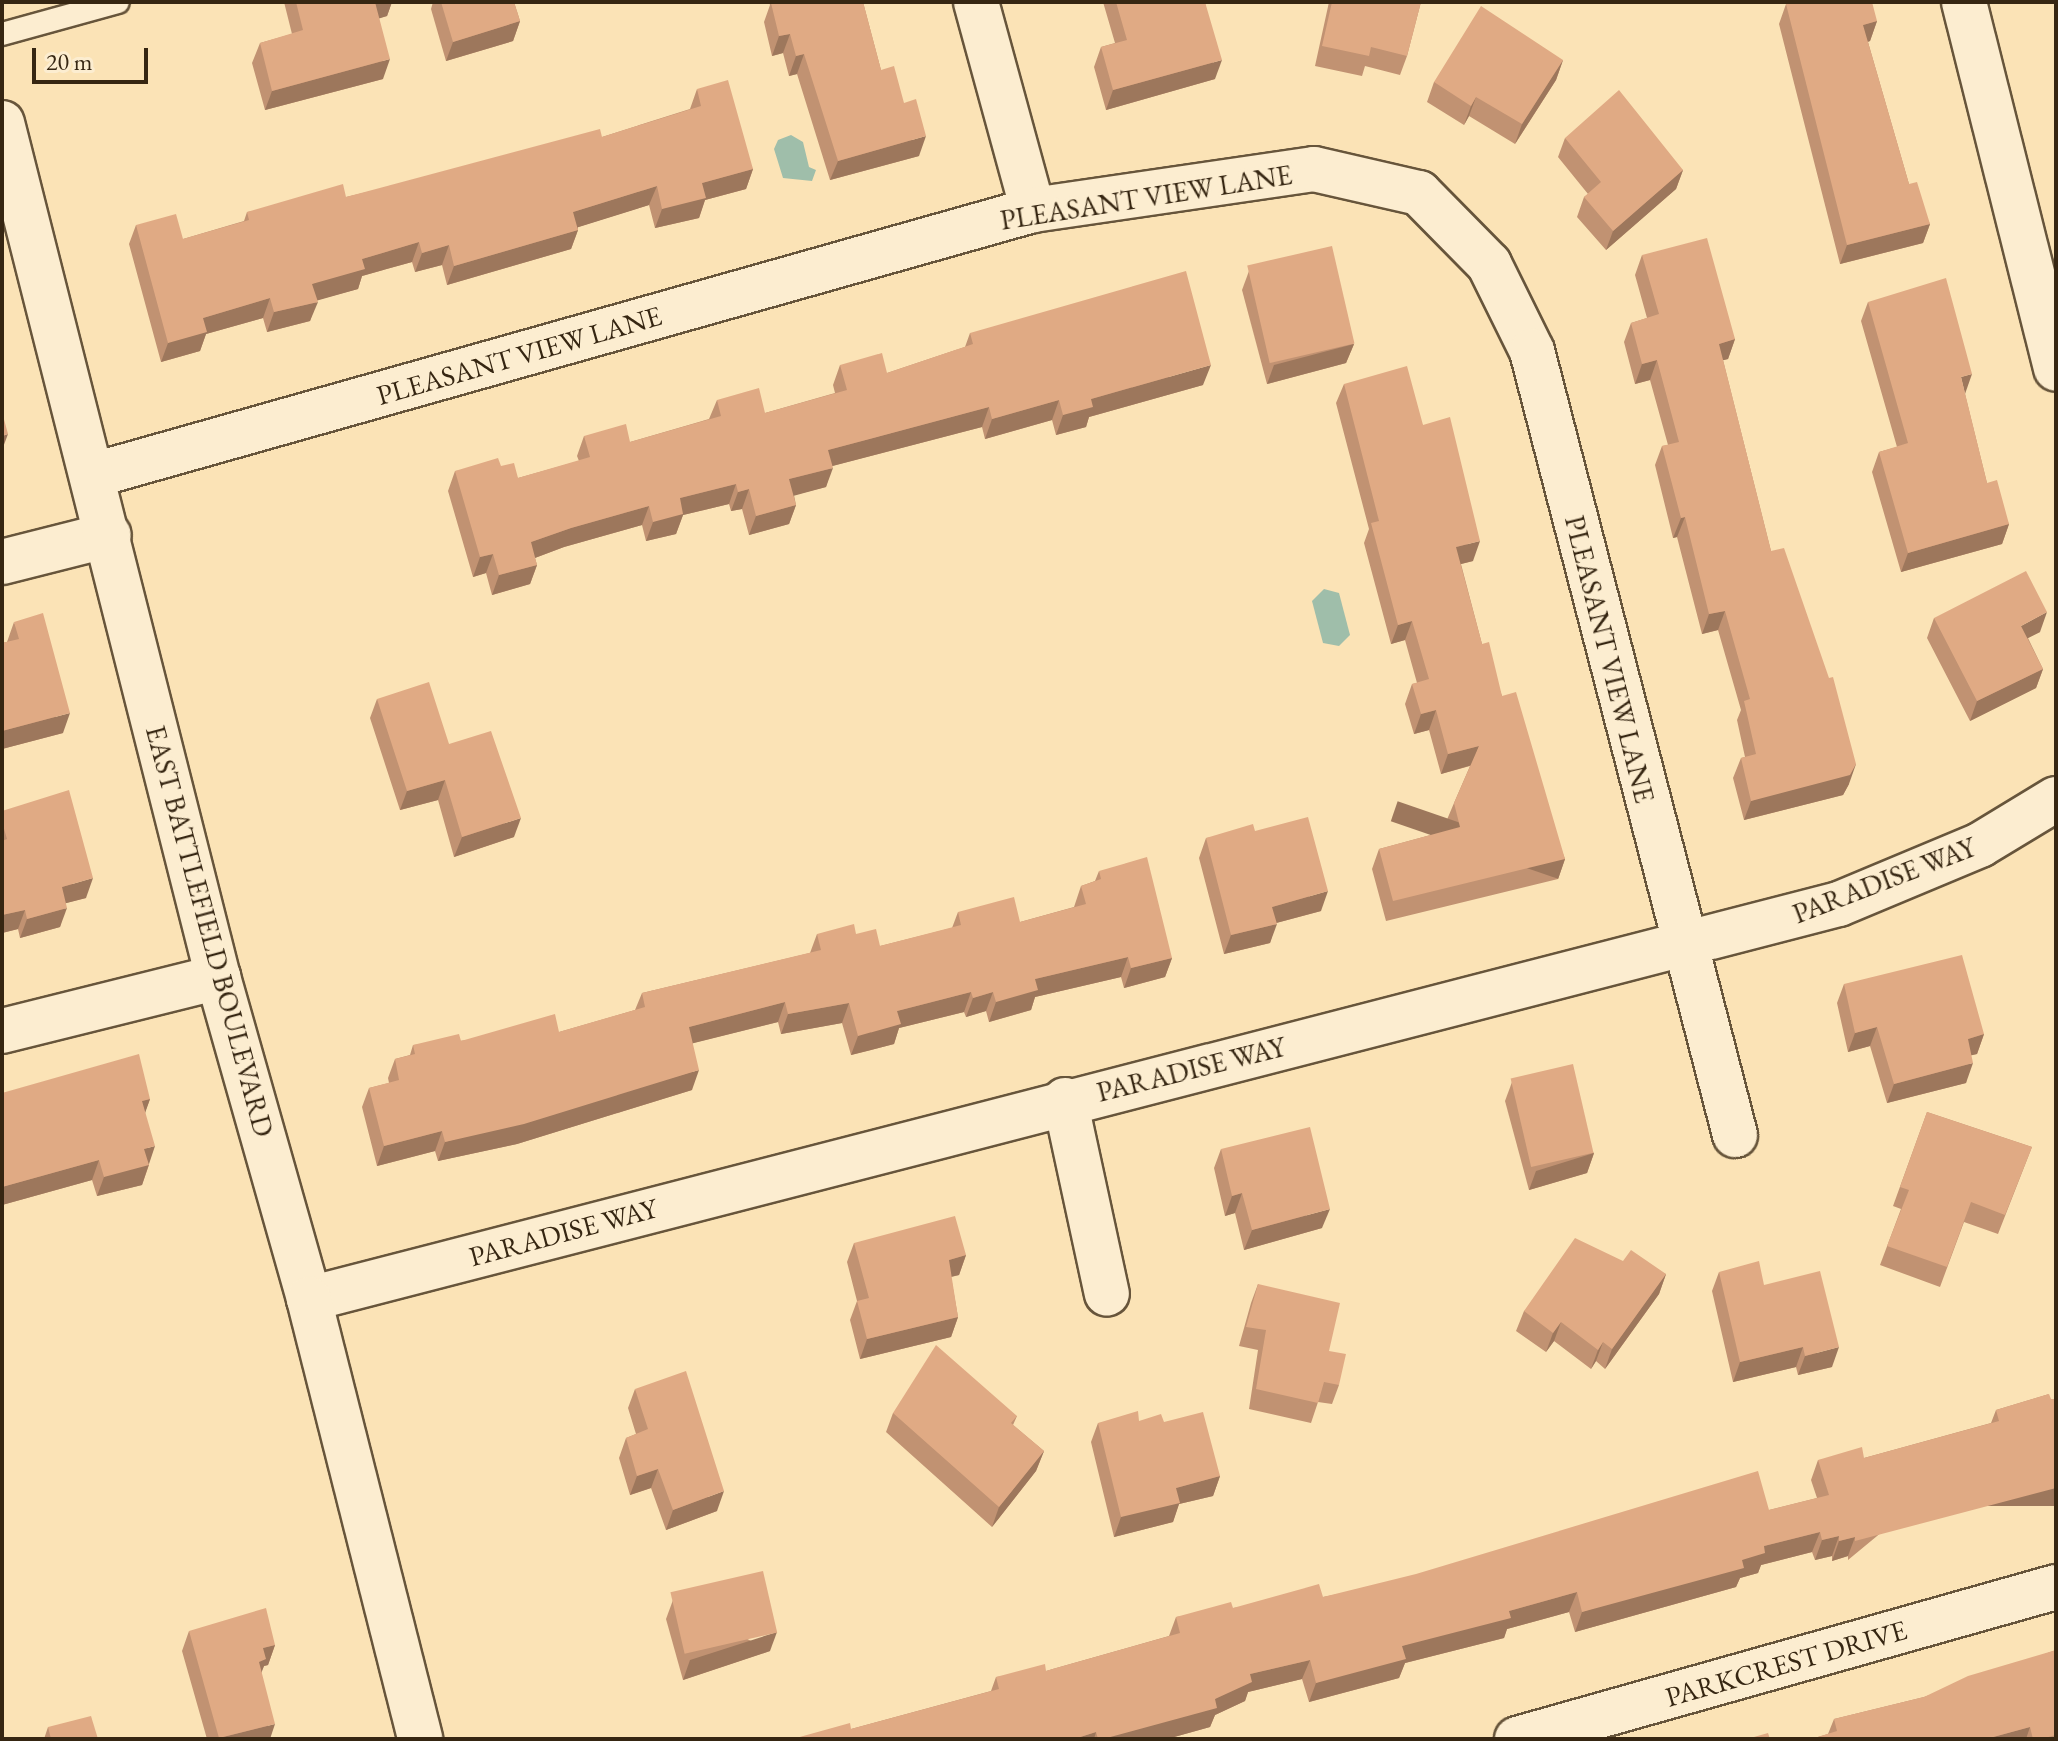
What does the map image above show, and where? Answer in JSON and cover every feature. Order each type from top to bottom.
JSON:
[{"type":"street","points":[[976,2],[1033,210]]},
{"type":"street","points":[[1964,2],[2056,369]]},
{"type":"street","name":"EAST BATTLEFIELD BOULEVARD","points":[[2,123],[94,475],[218,977],[309,1299],[420,1739]]},
{"type":"street","name":"PLEASANT VIEW LANE","points":[[94,475],[1033,210],[1314,169],[1419,193],[1489,264],[1532,351],[1683,947],[1735,1135]]},
{"type":"street","points":[[2,562],[109,535]]},
{"type":"street","name":"PARADISE WAY","points":[[309,1299],[1065,1100],[1683,947],[1839,904],[1980,845],[2056,799]]},
{"type":"street","points":[[2,1031],[218,977]]},
{"type":"street","points":[[1065,1100],[1107,1294]]},
{"type":"street","name":"PARKCREST DRIVE","points":[[1517,1739],[2056,1587]]},
{"type":"lane","points":[[2,34],[118,2]]},
{"type":"shaded area","points":[[791,135],[803,142],[809,167],[816,170],[812,181],[783,178],[774,149],[778,140]]},
{"type":"shaded area","points":[[1324,589],[1339,593],[1350,635],[1339,646],[1323,643],[1312,601]]},
{"type":"building","points":[[296,2],[375,2],[390,59],[272,91],[260,43],[303,30]]},
{"type":"building","points":[[441,2],[514,2],[520,21],[453,42]]},
{"type":"building","points":[[773,2],[863,2],[881,70],[894,66],[904,103],[916,99],[926,136],[838,161],[804,54],[796,56],[790,34],[779,36]]},
{"type":"building","points":[[1116,2],[1205,2],[1222,60],[1113,90],[1101,47],[1127,40]]},
{"type":"building","points":[[1332,2],[1421,2],[1407,56],[1371,47],[1369,56],[1322,46]]},
{"type":"building","points":[[1872,2],[1877,21],[1863,25],[1909,184],[1917,182],[1930,224],[1847,245],[1786,4]]},
{"type":"building","points":[[1481,6],[1563,60],[1522,124],[1476,97],[1471,106],[1434,82]]},
{"type":"building","points":[[728,80],[753,169],[702,183],[706,198],[662,209],[657,186],[573,212],[578,230],[454,266],[449,245],[422,253],[419,242],[362,259],[365,269],[312,284],[318,302],[274,312],[270,298],[203,318],[207,332],[168,343],[136,225],[176,214],[183,239],[249,220],[247,212],[343,184],[346,197],[600,129],[602,137],[701,106],[697,89]]},
{"type":"building","points":[[1619,90],[1683,170],[1613,231],[1584,197],[1601,182],[1565,138]]},
{"type":"building","points":[[1707,238],[1735,339],[1719,344],[1771,551],[1784,548],[1829,678],[1833,677],[1856,764],[1850,775],[1751,801],[1741,758],[1756,754],[1744,701],[1750,699],[1725,611],[1709,614],[1685,517],[1681,518],[1662,446],[1679,442],[1657,360],[1642,364],[1631,323],[1659,314],[1642,255]]},
{"type":"building","points":[[1332,246],[1354,343],[1270,363],[1247,266]]},
{"type":"building","points":[[1186,271],[1211,365],[1091,399],[1093,407],[1063,415],[1059,400],[992,419],[989,407],[828,450],[833,468],[789,479],[796,505],[756,516],[749,489],[738,492],[736,484],[680,498],[683,514],[653,522],[649,506],[531,542],[537,565],[499,575],[493,554],[480,557],[455,471],[498,458],[501,466],[514,463],[518,478],[590,457],[584,436],[626,424],[630,442],[721,416],[717,400],[759,388],[765,413],[847,390],[840,365],[882,353],[887,373],[973,344],[970,333]]},
{"type":"building","points":[[1946,278],[1972,374],[1961,377],[1987,483],[1997,480],[2009,524],[1908,553],[1879,452],[1908,443],[1868,302]]},
{"type":"building","points":[[1407,366],[1423,425],[1450,417],[1480,541],[1456,547],[1482,644],[1489,642],[1502,696],[1516,692],[1565,859],[1393,901],[1379,849],[1460,827],[1454,803],[1479,746],[1448,754],[1436,710],[1421,714],[1412,684],[1429,679],[1412,621],[1398,625],[1371,523],[1379,521],[1344,384]]},
{"type":"building","points":[[2,412],[8,434],[2,436]]},
{"type":"building","points":[[2026,571],[2047,612],[2021,626],[2043,669],[1977,701],[1934,618]]},
{"type":"building","points":[[43,613],[70,713],[2,731],[2,643],[19,639],[14,622]]},
{"type":"building","points":[[429,682],[449,744],[491,731],[521,818],[462,837],[445,780],[407,791],[377,699]]},
{"type":"building","points":[[69,790],[93,878],[62,887],[67,908],[27,919],[25,910],[2,915],[2,841],[7,839],[2,811]]},
{"type":"building","points":[[1308,817],[1328,891],[1272,907],[1277,924],[1231,935],[1206,838],[1253,824],[1255,831]]},
{"type":"building","points":[[1147,857],[1172,958],[1131,968],[1128,957],[1035,979],[1038,990],[996,1002],[993,992],[973,998],[971,992],[897,1011],[901,1024],[858,1036],[849,1003],[788,1014],[785,1002],[689,1027],[699,1070],[524,1124],[445,1142],[442,1131],[384,1146],[369,1088],[399,1080],[395,1059],[415,1054],[413,1045],[459,1034],[461,1041],[555,1014],[559,1032],[645,1007],[642,993],[821,950],[817,934],[854,924],[856,934],[876,929],[880,946],[961,925],[958,912],[1014,897],[1020,922],[1086,904],[1081,886],[1101,879],[1099,871]]},
{"type":"building","points":[[1962,955],[1984,1034],[1968,1039],[1973,1063],[1894,1084],[1877,1027],[1855,1033],[1844,984]]},
{"type":"building","points":[[139,1054],[150,1099],[142,1101],[155,1146],[144,1149],[149,1165],[104,1177],[99,1160],[2,1187],[2,1093]]},
{"type":"building","points":[[1573,1064],[1593,1153],[1531,1167],[1511,1078]]},
{"type":"building","points":[[1927,1112],[2032,1147],[2005,1215],[1971,1202],[1947,1267],[1887,1246],[1909,1190],[1900,1187]]},
{"type":"building","points":[[1310,1127],[1330,1209],[1252,1230],[1242,1193],[1232,1196],[1221,1149]]},
{"type":"building","points":[[955,1216],[966,1255],[949,1260],[958,1317],[867,1339],[857,1301],[869,1298],[854,1243]]},
{"type":"building","points":[[1575,1238],[1623,1261],[1631,1250],[1666,1274],[1612,1349],[1603,1342],[1598,1350],[1561,1322],[1553,1333],[1524,1311]]},
{"type":"building","points":[[1759,1261],[1764,1285],[1820,1271],[1839,1347],[1805,1356],[1803,1347],[1740,1362],[1719,1272]]},
{"type":"building","points":[[1258,1284],[1340,1303],[1329,1351],[1346,1354],[1339,1385],[1324,1382],[1318,1403],[1256,1389],[1266,1330],[1246,1327]]},
{"type":"building","points":[[936,1345],[1017,1416],[1011,1423],[1044,1451],[999,1507],[893,1413]]},
{"type":"building","points":[[686,1371],[724,1491],[673,1510],[658,1469],[637,1476],[626,1438],[648,1429],[635,1389]]},
{"type":"building","points":[[2049,1394],[2051,1399],[2056,1399],[2056,1488],[1855,1541],[1855,1537],[1839,1541],[1839,1536],[1822,1540],[1820,1532],[1764,1546],[1765,1553],[1742,1560],[1744,1568],[1582,1612],[1577,1592],[1509,1611],[1511,1618],[1402,1646],[1406,1659],[1316,1683],[1310,1660],[1250,1674],[1252,1682],[1215,1699],[1217,1708],[1103,1739],[1098,1739],[1096,1732],[1074,1739],[796,1738],[850,1723],[851,1729],[999,1689],[996,1677],[1045,1664],[1046,1671],[1180,1633],[1176,1617],[1231,1602],[1233,1608],[1319,1584],[1323,1597],[1416,1574],[1758,1471],[1769,1510],[1829,1495],[1818,1460],[1862,1447],[1864,1458],[1999,1421],[1996,1410]]},
{"type":"building","points":[[1138,1411],[1139,1421],[1161,1414],[1164,1422],[1203,1412],[1220,1476],[1176,1488],[1180,1503],[1121,1517],[1098,1423]]},
{"type":"building","points":[[763,1571],[777,1632],[685,1654],[670,1592]]},
{"type":"building","points":[[266,1608],[275,1645],[263,1648],[266,1659],[259,1662],[275,1724],[219,1738],[189,1631]]},
{"type":"building","points":[[2056,1650],[2056,1735],[2033,1739],[2030,1727],[1986,1739],[1811,1739],[1837,1731],[1834,1719],[1924,1697],[1968,1676]]},
{"type":"building","points":[[91,1716],[98,1739],[51,1739],[48,1727]]},
{"type":"building","points":[[1768,1733],[1770,1739],[1747,1739]]}]
